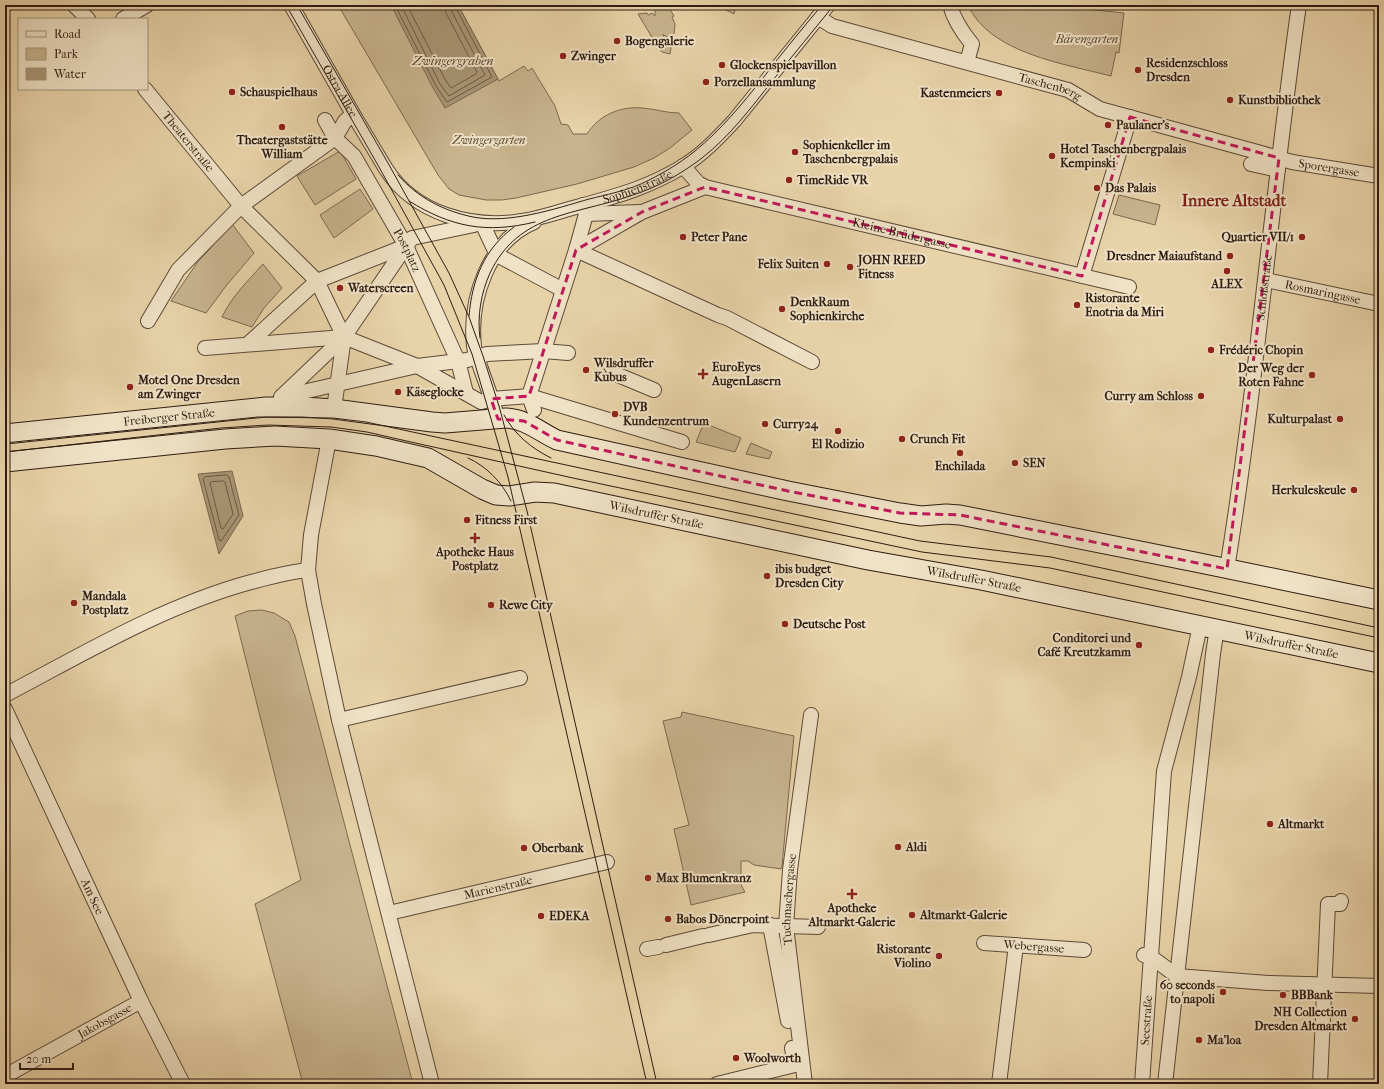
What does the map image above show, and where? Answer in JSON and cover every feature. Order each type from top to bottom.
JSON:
[{"type":"street","points":[[74,5],[87,18]]},
{"type":"street","points":[[125,18],[147,5]]},
{"type":"street","name":"Ostra-Allee","points":[[292,5],[353,114],[390,176]]},
{"type":"street","name":"Sophienstraße","points":[[390,176],[406,193],[440,213],[455,219],[482,223],[511,222],[555,213],[585,209],[632,192],[649,185],[684,166],[719,137],[734,121],[828,5]]},
{"type":"street","points":[[950,5],[952,14],[960,29],[972,44],[967,62]]},
{"type":"street","name":"Schloßstraße","points":[[1227,569],[1238,500],[1299,5]]},
{"type":"street","name":"Taschenberg","points":[[818,16],[832,26],[1068,90],[1100,109],[1279,164]]},
{"type":"street","name":"Theaterstraße","points":[[145,90],[241,206],[317,281],[344,337]]},
{"type":"street","points":[[148,321],[178,270],[241,206],[335,138],[345,121],[353,114]]},
{"type":"street","points":[[1130,117],[1136,134]]},
{"type":"street","points":[[1082,276],[1130,117]]},
{"type":"street","name":"Postplatz","points":[[325,120],[335,138],[354,156],[409,242],[467,360],[492,399],[498,419]]},
{"type":"street","name":"Sporergasse","points":[[1279,164],[1292,162],[1379,176]]},
{"type":"street","points":[[1251,164],[1279,164]]},
{"type":"street","name":"Kleine Brüdergasse","points":[[684,166],[698,183],[705,187],[1129,287]]},
{"type":"street","points":[[576,250],[642,212],[705,187]]},
{"type":"street","points":[[534,410],[529,396],[576,250],[585,209],[642,212]]},
{"type":"street","name":"Postplatz","points":[[466,393],[467,360],[474,347],[474,329],[478,297],[487,270],[496,253],[512,235],[528,224],[555,213]]},
{"type":"street","points":[[482,223],[496,253],[563,290]]},
{"type":"street","name":"Postplatz","points":[[409,242],[482,223]]},
{"type":"street","points":[[248,344],[317,281],[409,242]]},
{"type":"street","points":[[281,402],[344,337],[409,242]]},
{"type":"street","points":[[576,250],[718,315],[728,318],[812,362]]},
{"type":"street","name":"Rosmaringasse","points":[[1266,280],[1379,304]]},
{"type":"street","points":[[344,337],[334,409],[445,423],[508,418],[524,421],[557,440],[788,491],[900,514],[921,516],[946,514],[960,515],[1379,600]]},
{"type":"street","points":[[205,348],[344,337],[417,366],[481,402],[492,399],[529,396],[682,442]]},
{"type":"street","points":[[281,402],[338,384],[417,366],[467,360],[487,354],[543,351],[568,353]]},
{"type":"street","points":[[614,374],[654,390]]},
{"type":"street","name":"Freiberger Straße","points":[[5,434],[266,407],[281,402],[334,409]]},
{"type":"street","points":[[5,462],[225,439],[275,436],[329,439],[311,535],[308,570],[339,720],[432,1084]]},
{"type":"street","name":"Wilsdruffer Straße","points":[[329,439],[376,446],[428,458],[482,489],[496,495],[509,496],[535,492],[554,492],[868,560],[981,580],[1379,662]]},
{"type":"street","points":[[5,696],[141,623],[169,611],[223,590],[290,572],[308,570]]},
{"type":"street","name":"Seestraße","points":[[1164,1084],[1217,628]]},
{"type":"street","points":[[1198,635],[1189,677],[1164,771],[1146,956],[1177,976],[1268,983],[1379,986]]},
{"type":"street","points":[[339,720],[520,678]]},
{"type":"street","name":"Am See","points":[[5,709],[141,1001],[183,1084]]},
{"type":"street","name":"Tuchmachergasse","points":[[717,1084],[795,1065],[788,1024],[778,926],[790,870],[811,715]]},
{"type":"street","name":"Marienstraße","points":[[389,913],[607,862]]},
{"type":"street","points":[[1320,1084],[1328,904],[1340,904],[1341,899]]},
{"type":"street","points":[[657,947],[753,925],[818,927]]},
{"type":"street","name":"Tuchmachergasse","points":[[778,926],[805,1084]]},
{"type":"street","name":"Webergasse","points":[[984,943],[1084,950]]},
{"type":"street","points":[[999,1084],[1016,945]]},
{"type":"street","name":"Seestraße","points":[[1142,1084],[1146,956]]},
{"type":"street","name":"Jakobsgasse","points":[[5,1076],[141,1001]]},
{"type":"highlighted area","points":[[1130,117],[1279,158],[1227,569],[960,515],[900,513],[788,491],[557,440],[524,421],[498,419],[491,399],[529,396],[576,250],[642,212],[705,187],[1082,276]]},
{"type":"green space","name":"Zwingergarten","points":[[338,5],[458,5],[499,81],[524,66],[528,71],[532,68],[555,106],[561,124],[568,125],[573,134],[587,134],[592,127],[611,113],[618,110],[634,108],[679,113],[692,130],[670,148],[654,158],[634,167],[577,184],[502,200],[486,200],[459,195],[449,189],[438,175]]},
{"type":"green space","points":[[658,5],[667,5],[674,16],[672,17],[675,24],[674,34],[670,37],[663,34],[665,40],[672,43],[670,54],[662,52],[659,49],[638,14],[647,13],[648,15],[652,13],[655,16],[655,10],[659,7]]},
{"type":"green space","points":[[725,5],[736,5],[734,14],[724,9]]},
{"type":"green space","name":"Bärengarten","points":[[968,5],[1067,5],[1068,7],[1124,13],[1119,53],[1116,52],[1111,76],[1051,61],[1010,45],[993,35],[978,21]]},
{"type":"green space","points":[[340,151],[356,179],[315,205],[297,176]]},
{"type":"green space","points":[[360,189],[373,209],[334,238],[320,215]]},
{"type":"green space","points":[[1119,195],[1160,205],[1155,225],[1113,214]]},
{"type":"green space","points":[[232,224],[254,253],[226,286],[206,313],[171,301],[197,263]]},
{"type":"green space","points":[[263,264],[282,288],[264,308],[252,327],[222,317],[235,295]]},
{"type":"green space","points":[[704,423],[741,438],[735,452],[696,442]]},
{"type":"green space","points":[[751,443],[772,452],[769,459],[746,454]]},
{"type":"green space","points":[[262,610],[274,613],[289,622],[295,636],[413,1084],[303,1084],[255,904],[301,880],[235,616],[248,611]]},
{"type":"green space","points":[[682,712],[794,736],[781,869],[754,865],[748,861],[741,861],[741,885],[745,892],[691,905],[674,829],[689,825],[663,721],[681,717]]},
{"type":"water","name":"Zwingergraben","points":[[391,5],[458,5],[498,79],[445,108],[433,88]]},
{"type":"water","points":[[232,471],[243,516],[219,554],[198,474]]},
{"type":"tram line","points":[[286,5],[379,167],[444,285],[472,354],[508,477],[647,1084]]},
{"type":"tram line","points":[[297,5],[388,163],[449,273],[469,317],[483,356],[499,406],[527,511],[657,1084]]},
{"type":"tram line","points":[[398,175],[423,197],[442,207],[473,217],[487,219],[502,219],[547,211],[615,193],[641,184],[682,160],[695,151],[714,134],[747,97],[822,5]]},
{"type":"tram line","points":[[480,338],[479,313],[487,281],[502,253],[517,238],[533,227],[551,219],[571,212],[612,202],[651,188],[678,175],[694,164],[722,140],[740,121],[834,5]]},
{"type":"tram line","points":[[409,201],[440,217],[469,226],[501,227],[517,226],[535,222]]},
{"type":"tram line","points":[[469,316],[473,290],[481,266],[495,245],[514,227]]},
{"type":"tram line","points":[[504,415],[518,435],[537,450],[551,458]]},
{"type":"tram line","points":[[5,443],[258,417],[333,418],[366,422],[920,541],[1051,557],[1379,628]]},
{"type":"tram line","points":[[5,452],[221,428],[268,425],[331,427],[367,432],[573,478],[922,552],[1050,568],[1379,638]]},
{"type":"tram line","points":[[468,458],[481,465],[493,475],[503,487],[511,501]]},
{"type":"place","name":"Bogengalerie","points":[[617,41]]},
{"type":"place","name":"Zwinger","points":[[563,56]]},
{"type":"place","name":"Glockenspielpavillon","points":[[722,65]]},
{"type":"place","name":"Residenzschloss Dresden","points":[[1138,70]]},
{"type":"place","name":"Porzellansammlung","points":[[706,82]]},
{"type":"place","name":"Schauspielhaus","points":[[232,92]]},
{"type":"place","name":"Kastenmeiers","points":[[999,93]]},
{"type":"place","name":"Kunstbibliothek","points":[[1230,100]]},
{"type":"place","name":"Paulaner's","points":[[1108,125]]},
{"type":"place","name":"Theatergaststätte William","points":[[282,127]]},
{"type":"place","name":"Sophienkeller im Taschenbergpalais","points":[[795,152]]},
{"type":"place","name":"Hotel Taschenbergpalais Kempinski","points":[[1052,156]]},
{"type":"place","name":"TimeRide VR","points":[[789,180]]},
{"type":"place","name":"Das Palais","points":[[1097,188]]},
{"type":"place","name":"Peter Pane","points":[[683,237]]},
{"type":"place","name":"Quartier VII/1","points":[[1302,237]]},
{"type":"place","name":"Dresdner Maiaufstand","points":[[1230,256]]},
{"type":"place","name":"Felix Suiten","points":[[827,264]]},
{"type":"place","name":"JOHN REED Fitness","points":[[850,267]]},
{"type":"place","name":"ALEX","points":[[1227,271]]},
{"type":"place","name":"Waterscreen","points":[[340,288]]},
{"type":"place","name":"Ristorante Enotria da Miri","points":[[1077,305]]},
{"type":"place","name":"DenkRaum Sophienkirche","points":[[782,309]]},
{"type":"place","name":"Frédéric Chopin","points":[[1211,350]]},
{"type":"place","name":"Wilsdruffer Kubus","points":[[586,370]]},
{"type":"place","name":"EuroEyes AugenLasern","points":[[703,374]]},
{"type":"place","name":"Der Weg der Roten Fahne","points":[[1312,375]]},
{"type":"place","name":"Motel One Dresden am Zwinger","points":[[130,387]]},
{"type":"place","name":"Käseglocke","points":[[398,392]]},
{"type":"place","name":"Curry am Schloss","points":[[1201,396]]},
{"type":"place","name":"DVB Kundenzentrum","points":[[615,414]]},
{"type":"place","name":"Kulturpalast","points":[[1340,419]]},
{"type":"place","name":"Curry24","points":[[765,424]]},
{"type":"place","name":"El Rodizio","points":[[838,431]]},
{"type":"place","name":"Crunch Fit","points":[[902,439]]},
{"type":"place","name":"Enchilada","points":[[960,453]]},
{"type":"place","name":"SEN","points":[[1015,463]]},
{"type":"place","name":"Herkuleskeule","points":[[1354,490]]},
{"type":"place","name":"Fitness First","points":[[467,520]]},
{"type":"place","name":"Apotheke Haus Postplatz","points":[[475,538]]},
{"type":"place","name":"ibis budget Dresden City","points":[[767,576]]},
{"type":"place","name":"Mandala Postplatz","points":[[74,603]]},
{"type":"place","name":"Rewe City","points":[[491,605]]},
{"type":"place","name":"Deutsche Post","points":[[785,624]]},
{"type":"place","name":"Conditorei und Café Kreutzkamm","points":[[1139,645]]},
{"type":"place","name":"Altmarkt","points":[[1270,824]]},
{"type":"place","name":"Aldi","points":[[898,847]]},
{"type":"place","name":"Oberbank","points":[[524,848]]},
{"type":"place","name":"Max Blumenkranz","points":[[648,878]]},
{"type":"place","name":"Apotheke Altmarkt-Galerie","points":[[852,894]]},
{"type":"place","name":"Altmarkt-Galerie","points":[[912,915]]},
{"type":"place","name":"EDEKA","points":[[541,916]]},
{"type":"place","name":"Babos Dönerpoint","points":[[668,919]]},
{"type":"place","name":"Ristorante Violino","points":[[939,956]]},
{"type":"place","name":"60 seconds to napoli","points":[[1223,992]]},
{"type":"place","name":"BBBank","points":[[1283,995]]},
{"type":"place","name":"NH Collection Dresden Altmarkt","points":[[1355,1019]]},
{"type":"place","name":"Ma'loa","points":[[1199,1040]]},
{"type":"place","name":"Woolworth","points":[[736,1058]]},
{"type":"district","name":"Innere Altstadt","points":[[1234,200]]}]
